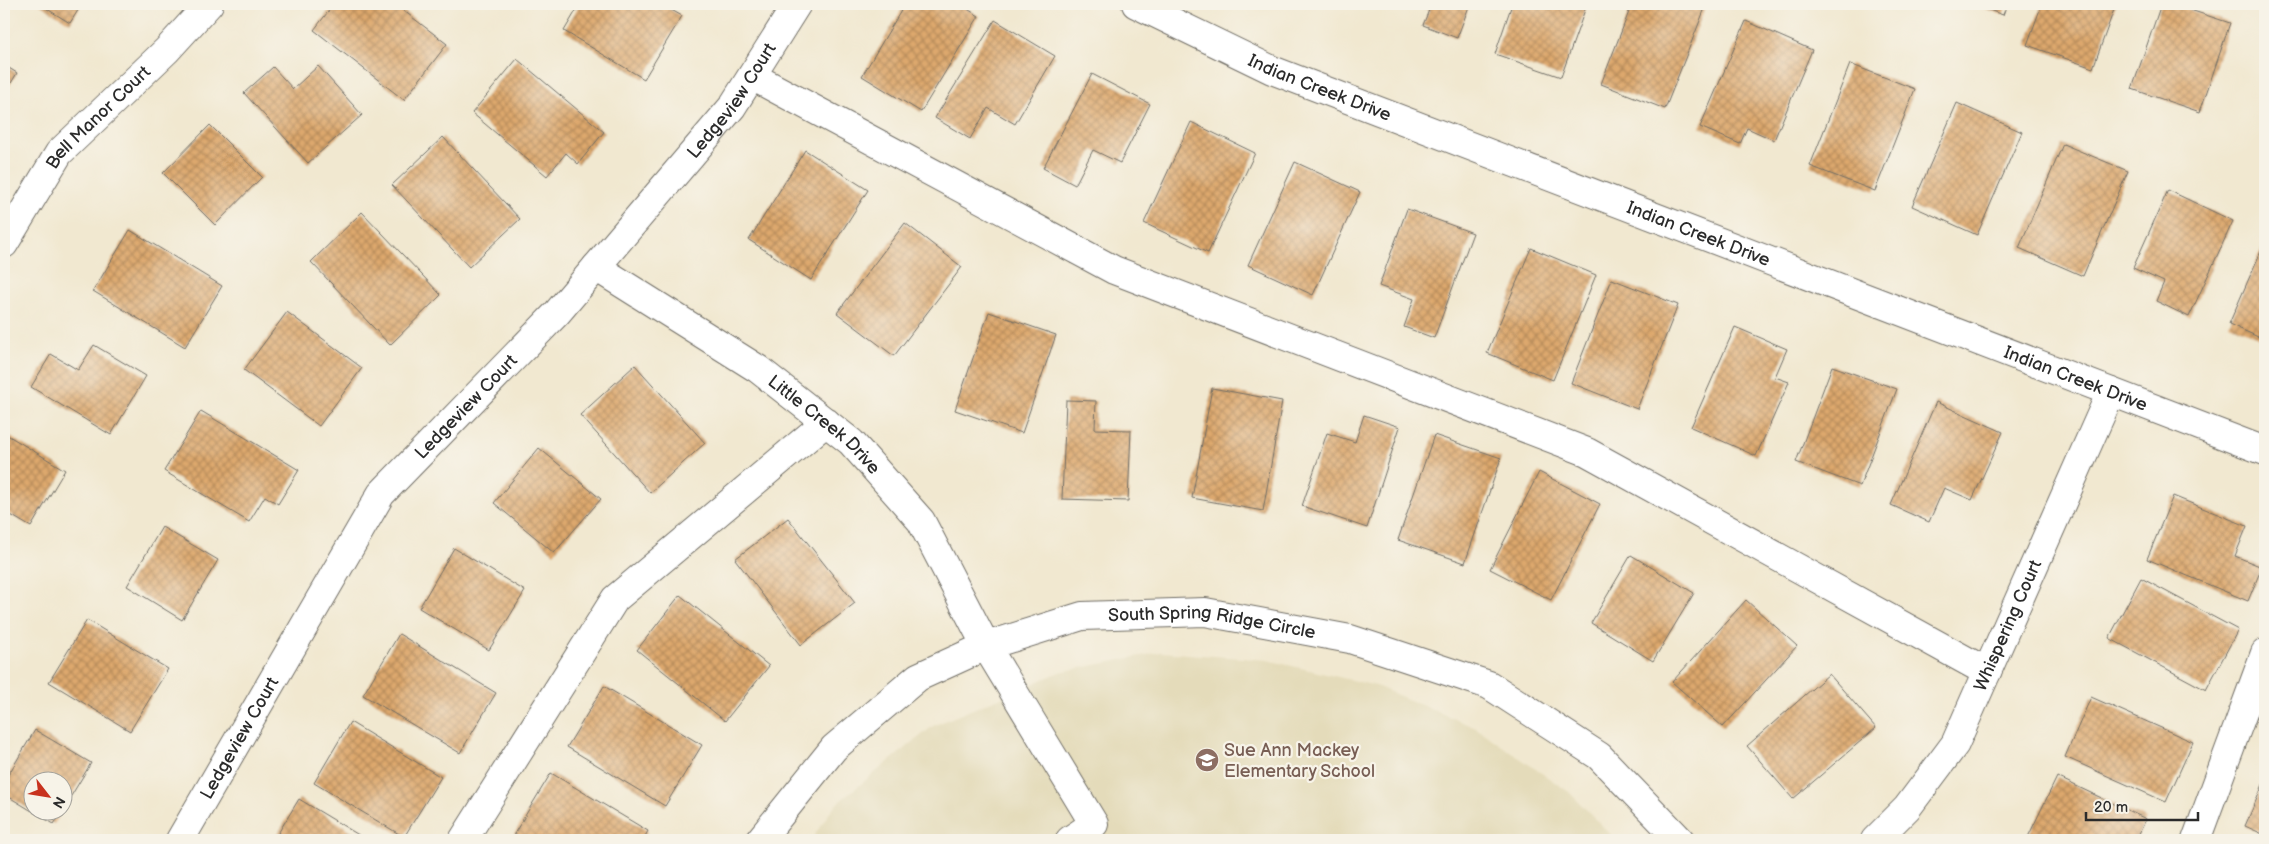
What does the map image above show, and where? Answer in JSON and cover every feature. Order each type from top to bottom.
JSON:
[{"type":"street","name":"Bell Manor Court","points":[[4,244],[59,153],[167,50],[209,4]]},
{"type":"street","name":"Ledgeview Court","points":[[180,840],[381,494],[557,313],[732,107],[797,4]]},
{"type":"street","name":"Indian Creek Drive","points":[[1136,4],[1272,70],[2265,451]]},
{"type":"street","points":[[752,76],[1114,270],[1587,452],[1986,672]]},
{"type":"street","name":"Little Creek Drive","points":[[596,267],[758,369],[826,422],[851,442],[920,521],[986,646],[1094,824],[1070,840]]},
{"type":"street","name":"Whispering Court","points":[[1874,840],[1907,808],[1955,744],[2111,392]]},
{"type":"street","points":[[463,840],[615,599],[826,422]]},
{"type":"street","name":"South Spring Ridge Circle","points":[[760,840],[834,748],[918,677],[986,646],[1082,616],[1205,612],[1350,639],[1489,685],[1598,756],[1680,840]]},
{"type":"street","points":[[2196,840],[2265,653]]},
{"type":"shaded area","name":"Sue Ann Mackey Elementary School","points":[[1161,652],[1267,660],[1376,686],[1476,728],[1569,792],[1616,840],[811,840],[835,805],[933,726],[1060,672]]},
{"type":"building","points":[[39,4],[82,4],[70,23]]},
{"type":"building","points":[[334,4],[395,4],[447,44],[404,100],[314,30]]},
{"type":"building","points":[[580,4],[661,4],[682,16],[644,79],[564,31]]},
{"type":"building","points":[[905,4],[959,4],[979,16],[921,112],[862,76]]},
{"type":"building","points":[[1412,4],[1470,4],[1457,38],[1423,25],[1429,10]]},
{"type":"building","points":[[1512,4],[1587,4],[1561,77],[1495,54]]},
{"type":"building","points":[[1632,4],[1695,4],[1705,8],[1665,109],[1601,84]]},
{"type":"building","points":[[1972,4],[2007,4],[2003,15]]},
{"type":"building","points":[[2042,4],[2116,4],[2093,68],[2027,45]]},
{"type":"building","points":[[2161,4],[2172,4],[2230,23],[2200,112],[2132,89]]},
{"type":"building","points":[[995,20],[1055,56],[1015,124],[988,108],[970,139],[935,118]]},
{"type":"building","points":[[1746,21],[1812,50],[1774,140],[1747,128],[1740,144],[1700,127]]},
{"type":"building","points":[[517,59],[604,132],[578,164],[566,153],[547,176],[472,113]]},
{"type":"building","points":[[1850,64],[1915,89],[1875,191],[1810,166]]},
{"type":"building","points":[[4,65],[17,73],[4,95]]},
{"type":"building","points":[[318,66],[362,115],[308,163],[244,93],[273,67],[293,89]]},
{"type":"building","points":[[1092,74],[1150,104],[1120,163],[1093,150],[1075,185],[1043,168]]},
{"type":"building","points":[[1957,103],[2022,132],[1977,235],[1912,206]]},
{"type":"building","points":[[1191,122],[1255,153],[1208,253],[1144,223]]},
{"type":"building","points":[[210,125],[262,177],[215,225],[163,173]]},
{"type":"building","points":[[443,137],[520,219],[469,267],[392,185]]},
{"type":"building","points":[[2063,144],[2128,171],[2083,276],[2019,248]]},
{"type":"building","points":[[805,150],[868,190],[811,280],[749,240]]},
{"type":"building","points":[[1295,162],[1360,192],[1313,295],[1248,265]]},
{"type":"building","points":[[2168,190],[2233,221],[2189,317],[2156,301],[2164,282],[2133,268]]},
{"type":"building","points":[[1407,209],[1473,233],[1434,338],[1404,327],[1414,299],[1379,286]]},
{"type":"building","points":[[362,212],[441,295],[390,345],[311,262]]},
{"type":"building","points":[[905,223],[962,267],[894,356],[837,313]]},
{"type":"building","points":[[130,230],[222,286],[185,347],[93,291]]},
{"type":"building","points":[[2265,242],[2265,340],[2229,324]]},
{"type":"building","points":[[1531,248],[1596,275],[1553,380],[1487,353]]},
{"type":"building","points":[[1612,279],[1678,305],[1637,409],[1571,383]]},
{"type":"building","points":[[287,312],[362,368],[319,426],[244,370]]},
{"type":"building","points":[[989,312],[1056,335],[1022,433],[955,410]]},
{"type":"building","points":[[1735,327],[1787,349],[1775,377],[1789,382],[1756,456],[1691,427]]},
{"type":"building","points":[[94,345],[146,376],[111,435],[31,387],[51,354],[78,370]]},
{"type":"building","points":[[635,365],[705,443],[650,493],[580,415]]},
{"type":"building","points":[[1832,366],[1897,389],[1860,486],[1796,462]]},
{"type":"building","points":[[1212,388],[1282,401],[1263,511],[1192,498]]},
{"type":"building","points":[[1066,400],[1096,401],[1095,429],[1131,430],[1128,501],[1062,499]]},
{"type":"building","points":[[1936,402],[2003,432],[1972,500],[1944,488],[1929,522],[1891,505]]},
{"type":"building","points":[[201,411],[299,470],[278,504],[265,496],[249,522],[164,471]]},
{"type":"building","points":[[1364,415],[1400,427],[1367,528],[1302,506],[1327,433],[1355,442]]},
{"type":"building","points":[[4,433],[65,470],[31,527],[4,511]]},
{"type":"building","points":[[1434,435],[1501,458],[1465,563],[1398,540]]},
{"type":"building","points":[[539,448],[601,499],[554,553],[494,503]]},
{"type":"building","points":[[1539,472],[1600,504],[1551,600],[1490,569]]},
{"type":"building","points":[[2173,496],[2247,526],[2235,556],[2262,567],[2248,601],[2147,559]]},
{"type":"building","points":[[788,518],[855,603],[801,645],[735,559]]},
{"type":"building","points":[[162,527],[218,560],[182,620],[127,586]]},
{"type":"building","points":[[454,548],[525,591],[489,650],[419,608]]},
{"type":"building","points":[[1631,555],[1694,593],[1653,661],[1591,623]]},
{"type":"building","points":[[2141,578],[2238,630],[2206,690],[2109,638]]},
{"type":"building","points":[[680,595],[769,666],[725,721],[637,650]]},
{"type":"building","points":[[1746,600],[1797,646],[1723,727],[1672,682]]},
{"type":"building","points":[[87,620],[168,669],[130,731],[49,682]]},
{"type":"building","points":[[399,634],[496,693],[460,753],[363,695]]},
{"type":"building","points":[[1829,674],[1876,728],[1793,799],[1747,746]]},
{"type":"building","points":[[604,686],[702,745],[665,806],[567,747]]},
{"type":"building","points":[[2091,697],[2193,742],[2166,802],[2065,757]]},
{"type":"building","points":[[350,722],[441,777],[404,837],[314,783]]},
{"type":"building","points":[[35,730],[91,763],[72,794],[72,772],[22,772],[22,805],[4,794],[4,782]]},
{"type":"building","points":[[551,773],[648,831],[643,840],[525,840],[514,834]]},
{"type":"building","points":[[2057,777],[2146,819],[2136,840],[2035,840],[2028,837]]},
{"type":"building","points":[[2265,780],[2265,835],[2245,826]]},
{"type":"building","points":[[299,799],[367,840],[274,840]]},
{"type":"place","name":"Sue Ann Mackey Elementary School","points":[[1207,760]]}]
